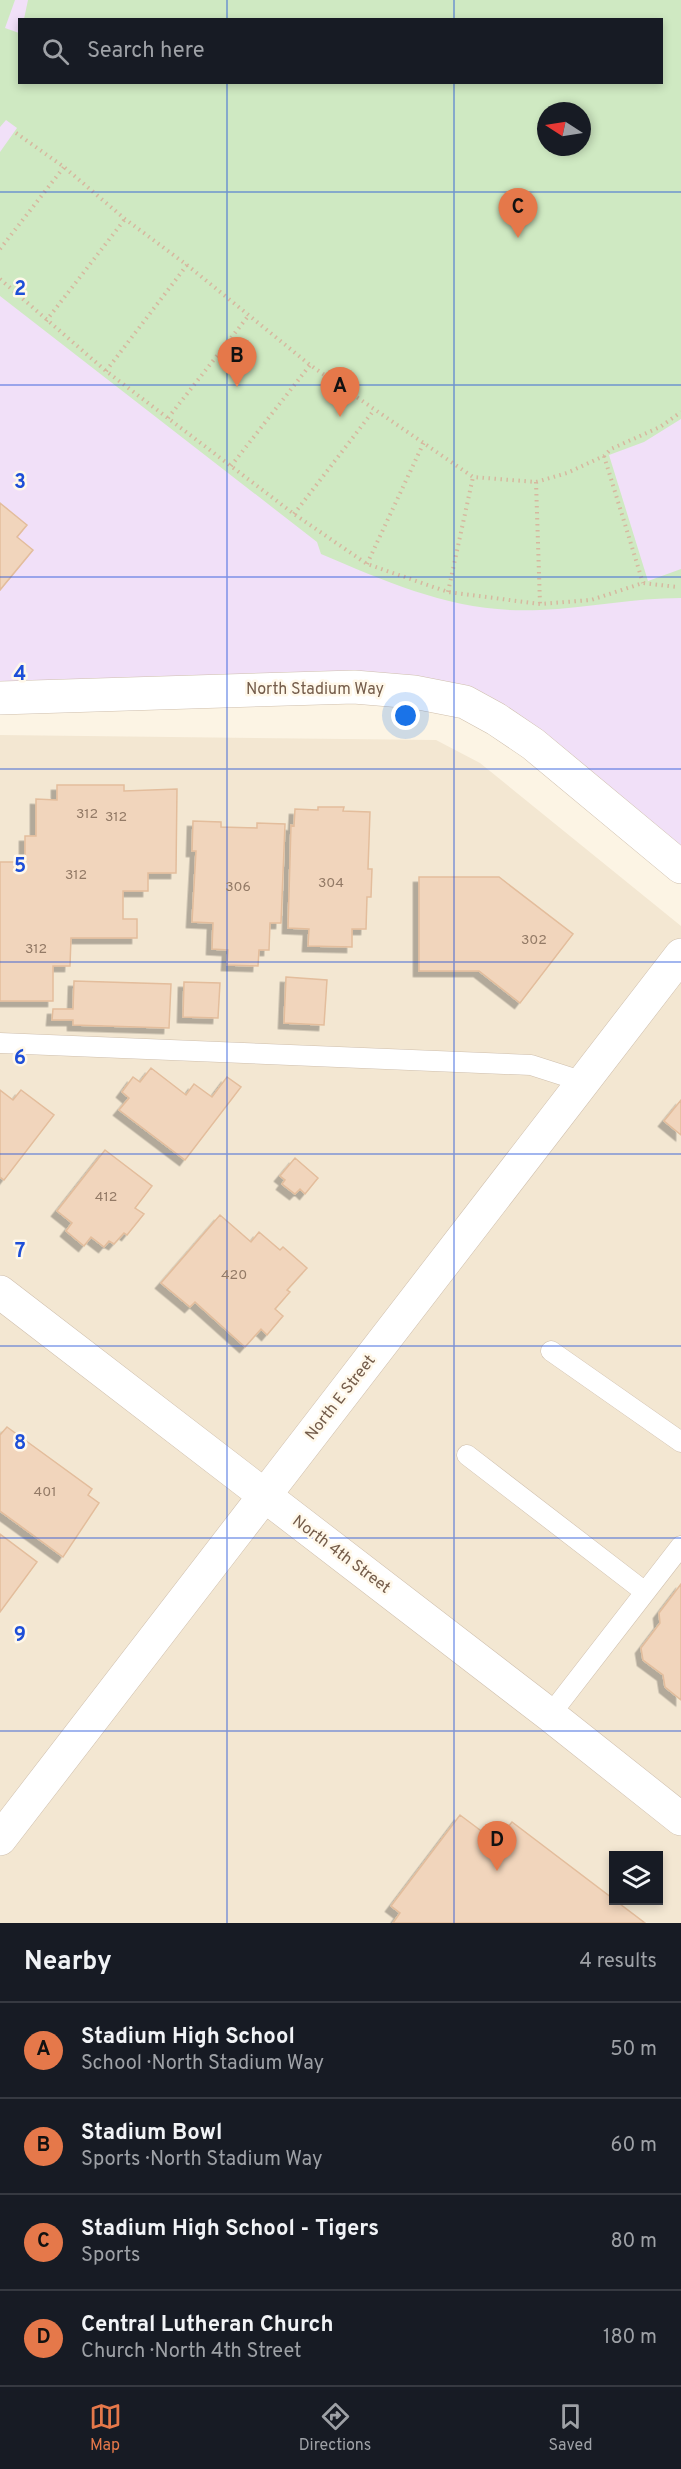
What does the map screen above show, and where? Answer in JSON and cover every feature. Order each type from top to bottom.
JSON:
[{"type":"street","name":"North Stadium Way","points":[[0,698],[354,687],[414,692],[465,702],[496,719],[533,744],[681,867]]},
{"type":"street","name":"North E Street","points":[[0,1839],[681,955]]},
{"type":"street","name":"North 4th Street","points":[[0,1292],[550,1715],[681,1819]]},
{"type":"lane","points":[[0,1043],[531,1065],[584,1082]]},
{"type":"lane","points":[[551,1352],[681,1442]]},
{"type":"lane","points":[[467,1455],[645,1592]]},
{"type":"lane","points":[[550,1715],[681,1546]]},
{"type":"path","points":[[16,133],[64,167],[125,219],[187,265],[310,365],[472,477],[536,482],[567,473],[604,456],[611,449],[660,427],[681,412]]},
{"type":"path","points":[[0,249],[64,167]]},
{"type":"path","points":[[46,321],[125,219]]},
{"type":"path","points":[[106,371],[187,265]]},
{"type":"path","points":[[0,279],[106,371],[294,514],[367,564],[448,592],[540,604],[591,600],[643,583],[677,587]]},
{"type":"path","points":[[168,418],[249,315]]},
{"type":"path","points":[[231,466],[310,365]]},
{"type":"path","points":[[294,514],[374,410]]},
{"type":"path","points":[[367,564],[424,442]]},
{"type":"path","points":[[604,456],[643,583]]},
{"type":"path","points":[[448,592],[472,477]]},
{"type":"path","points":[[536,482],[540,604]]},
{"type":"shaded area","points":[[0,0],[681,0],[681,867],[465,702],[0,698]]},
{"type":"shaded area","points":[[0,735],[436,740],[480,763],[681,926],[681,1923],[0,1923]]},
{"type":"green space","points":[[0,0],[15,0],[5,28],[18,33],[18,84],[663,84],[663,18],[24,18],[28,0],[681,0],[681,419],[644,442],[609,455],[648,581],[681,569],[681,598],[540,610],[482,607],[428,595],[321,554],[317,542],[0,296],[0,152],[17,128],[6,120],[0,127]]},
{"type":"building","points":[[0,503],[27,525],[17,537],[33,550],[0,590]]},
{"type":"building","points":[[57,785],[124,785],[124,791],[177,789],[176,873],[148,873],[148,891],[123,891],[123,919],[137,919],[137,938],[71,938],[70,966],[53,966],[53,1001],[0,1001],[0,862],[25,862],[25,836],[36,836],[36,799],[57,800]]},
{"type":"building","points":[[318,807],[344,807],[343,811],[370,812],[368,869],[372,869],[371,897],[367,897],[366,929],[352,929],[352,947],[308,946],[309,929],[288,928],[291,825],[294,826],[295,809],[318,810]]},
{"type":"building","points":[[193,821],[221,822],[221,827],[257,828],[257,823],[285,824],[281,923],[270,923],[269,950],[259,950],[258,966],[227,965],[228,950],[212,949],[213,923],[192,922],[196,851],[192,851]]},
{"type":"building","points":[[419,877],[499,877],[573,934],[520,1003],[479,971],[419,971]]},
{"type":"building","points":[[286,977],[327,980],[324,1025],[284,1023]]},
{"type":"building","points":[[74,981],[171,984],[169,1028],[73,1025],[73,1020],[52,1020],[53,1009],[73,1009]]},
{"type":"building","points":[[184,982],[220,983],[218,1018],[183,1017]]},
{"type":"building","points":[[151,1068],[186,1095],[194,1084],[212,1097],[227,1077],[241,1087],[185,1160],[119,1110],[129,1098],[122,1092],[133,1077],[140,1082]]},
{"type":"building","points":[[0,1090],[13,1100],[21,1090],[54,1115],[4,1180],[0,1177]]},
{"type":"building","points":[[681,1100],[681,1135],[664,1121]]},
{"type":"building","points":[[105,1150],[152,1186],[135,1208],[144,1214],[127,1235],[124,1233],[114,1244],[109,1241],[104,1247],[91,1237],[84,1246],[66,1231],[72,1223],[57,1211]]},
{"type":"building","points":[[295,1158],[318,1178],[305,1194],[300,1189],[295,1194],[282,1184],[285,1180],[280,1176]]},
{"type":"building","points":[[220,1215],[251,1242],[259,1232],[280,1250],[283,1247],[307,1268],[287,1290],[290,1292],[275,1309],[283,1316],[267,1335],[261,1329],[245,1347],[195,1302],[190,1307],[161,1283]]},
{"type":"building","points":[[7,1427],[92,1489],[88,1495],[99,1503],[63,1557],[0,1511],[0,1435]]},
{"type":"building","points":[[0,1534],[37,1562],[0,1612]]},
{"type":"building","points":[[681,1584],[681,1700],[665,1687],[663,1675],[643,1660],[641,1648],[660,1623],[659,1613]]},
{"type":"building","points":[[460,1815],[496,1842],[512,1822],[609,1896],[609,1905],[621,1905],[645,1923],[393,1923],[400,1913],[391,1906]]},
{"type":"place","name":"Stadium High School - Tigers","points":[[518,238]]},
{"type":"place","name":"Stadium Bowl","points":[[237,387]]},
{"type":"place","name":"Stadium High School","points":[[340,417]]},
{"type":"place","name":"Central Lutheran Church","points":[[497,1871]]}]
